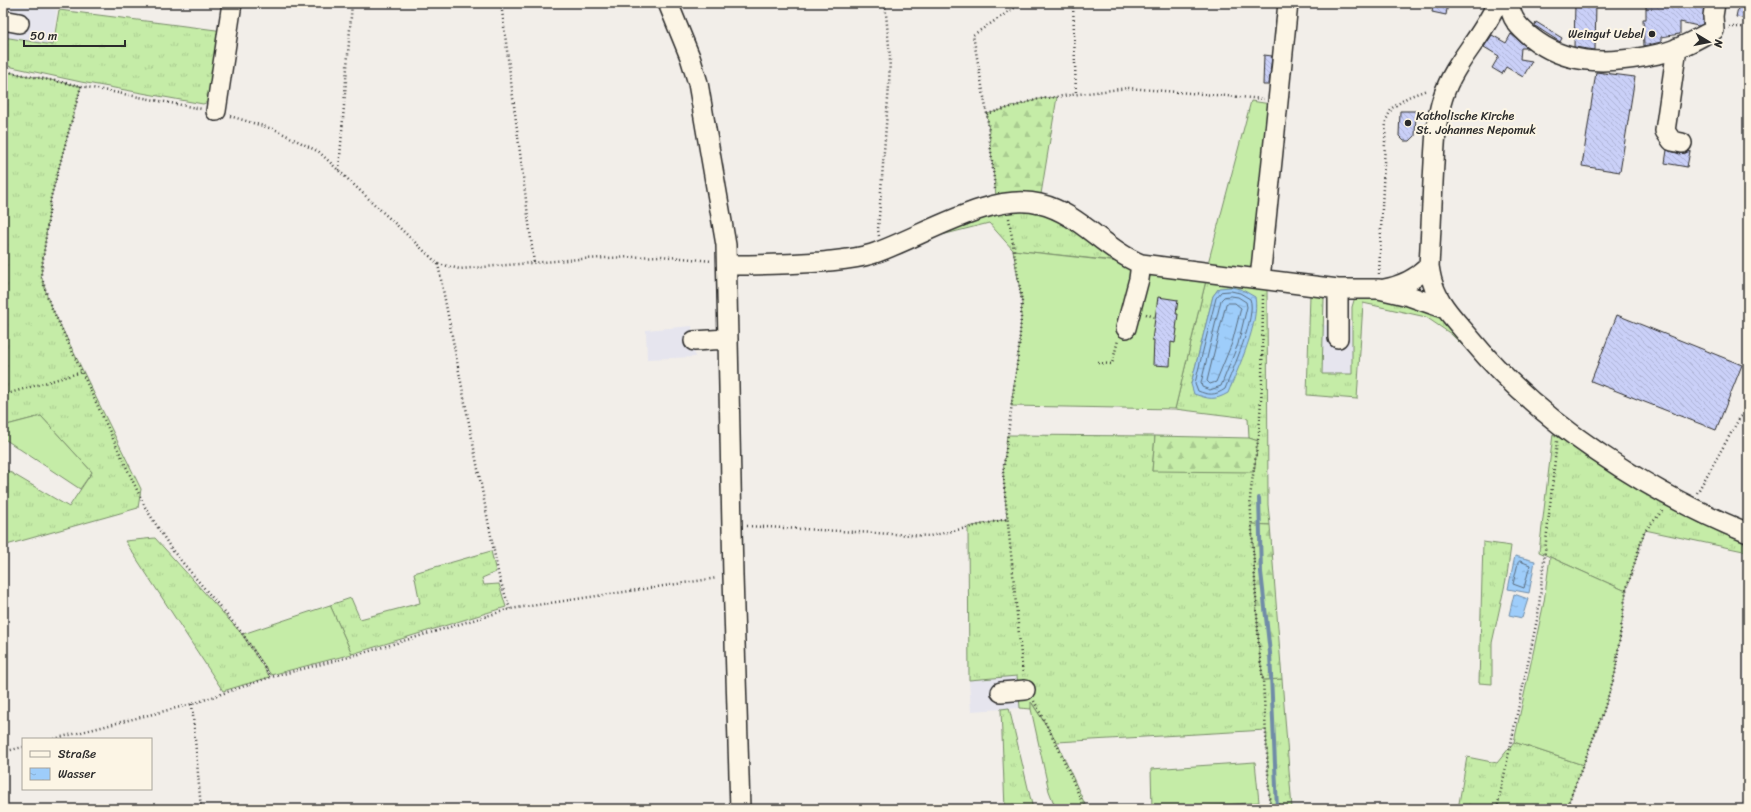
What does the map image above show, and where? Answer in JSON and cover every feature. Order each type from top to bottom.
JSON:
[{"type":"street","points":[[216,111],[232,3]]},
{"type":"street","points":[[668,3],[690,56],[698,83],[722,218],[728,264],[727,339],[740,809]]},
{"type":"street","points":[[1261,279],[1288,3]]},
{"type":"street","points":[[1497,3],[1487,23],[1452,74],[1442,98],[1437,124],[1433,181],[1429,266],[1432,284],[1446,309],[1487,359],[1514,386],[1559,424],[1627,470],[1672,498],[1748,533]]},
{"type":"street","points":[[1510,3],[1512,16],[1525,32],[1546,47],[1570,58],[1598,62],[1619,62],[1677,48],[1714,30],[1713,16],[1715,3]]},
{"type":"street","points":[[1677,48],[1665,131],[1672,141],[1682,143]]},
{"type":"street","points":[[728,264],[765,265],[848,259],[882,250],[1002,203],[1039,203],[1065,213],[1127,258],[1140,264],[1338,288],[1379,290],[1410,296],[1446,309]]},
{"type":"street","points":[[1126,328],[1139,279],[1140,264]]},
{"type":"street","points":[[1379,290],[1398,287],[1423,273],[1429,266]]},
{"type":"street","points":[[1338,288],[1338,338]]},
{"type":"street","points":[[694,342],[727,339]]},
{"type":"street","points":[[1001,692],[1025,690]]},
{"type":"path","points":[[339,170],[352,3]]},
{"type":"path","points":[[501,3],[534,263]]},
{"type":"path","points":[[882,250],[878,230],[890,86],[890,57],[886,3]]},
{"type":"path","points":[[1022,3],[972,35],[1002,203],[1022,302],[1019,348],[1003,473],[1025,690],[1038,708],[1085,809]]},
{"type":"path","points":[[1073,3],[1076,94]]},
{"type":"path","points":[[3,71],[216,111],[276,130],[319,152],[438,264],[460,269],[579,259],[660,256],[699,259],[728,264]]},
{"type":"path","points":[[81,86],[51,197],[41,275],[49,302],[145,507],[172,550],[242,633],[271,678]]},
{"type":"path","points":[[987,114],[1039,100],[1128,88],[1279,100]]},
{"type":"path","points":[[1379,290],[1386,120],[1392,108],[1408,96],[1427,90]]},
{"type":"path","points":[[438,264],[500,577],[510,609]]},
{"type":"path","points":[[1261,279],[1261,390],[1259,432],[1250,497],[1259,649],[1263,680],[1270,809]]},
{"type":"path","points":[[1098,363],[1112,364],[1118,338],[1126,328]]},
{"type":"path","points":[[3,395],[82,372]]},
{"type":"path","points":[[1689,507],[1739,419],[1748,410]]},
{"type":"path","points":[[1497,809],[1538,615],[1559,424]]},
{"type":"path","points":[[1566,809],[1603,713],[1615,674],[1626,591],[1644,532],[1655,521],[1672,498]]},
{"type":"path","points":[[733,525],[930,536],[1007,519]]},
{"type":"path","points":[[58,738],[192,704],[271,678],[353,656],[510,609],[733,576]]},
{"type":"path","points":[[192,704],[201,809]]},
{"type":"path","points":[[3,752],[22,747]]},
{"type":"shaded area","points":[[8,3],[57,10],[52,44],[3,37]]},
{"type":"shaded area","points":[[1323,325],[1353,326],[1352,374],[1322,374]]},
{"type":"shaded area","points":[[692,326],[695,357],[647,359],[646,330]]},
{"type":"shaded area","points":[[1017,676],[1020,708],[971,711],[969,680]]},
{"type":"green space","points":[[59,10],[224,31],[213,100],[203,104],[81,82],[3,65],[3,37],[53,45]]},
{"type":"green space","points":[[3,71],[81,86],[51,197],[41,275],[49,302],[141,489],[138,508],[3,546],[3,468],[69,507],[92,472],[41,416],[3,426]]},
{"type":"green space","points":[[1057,97],[1041,194],[996,196],[987,114],[1039,99]]},
{"type":"green space","points":[[1251,101],[1277,105],[1258,275],[1207,267]]},
{"type":"green space","points":[[999,209],[1057,215],[1115,261],[1013,250],[989,223],[922,240]]},
{"type":"green space","points":[[1013,250],[1208,272],[1175,409],[1011,406],[1019,348],[1022,302]]},
{"type":"green space","points":[[1206,280],[1267,288],[1268,505],[1270,525],[1252,524],[1259,649],[1263,680],[1282,679],[1292,809],[1270,809],[1266,730],[1057,742],[1032,703],[1031,709],[1020,708],[1017,676],[969,680],[968,527],[1007,519],[1003,473],[1007,435],[1155,436],[1152,471],[1258,441],[1249,438],[1248,418],[1175,409]],"holes":[[[1219,288],[1191,384],[1213,296]]]},
{"type":"green space","points":[[1310,294],[1320,294],[1324,299],[1322,374],[1352,374],[1352,307],[1355,297],[1360,295],[1401,301],[1442,317],[1459,336],[1473,356],[1451,334],[1426,317],[1363,303],[1357,399],[1307,395]]},
{"type":"green space","points":[[41,416],[92,472],[80,489],[3,438],[3,426]]},
{"type":"green space","points":[[1553,434],[1676,509],[1748,540],[1748,552],[1645,530],[1626,591],[1539,552]]},
{"type":"green space","points":[[1155,436],[1249,438],[1258,441],[1254,472],[1152,471]]},
{"type":"green space","points":[[1252,524],[1270,525],[1282,679],[1263,680],[1259,649]]},
{"type":"green space","points":[[155,538],[241,633],[270,677],[223,691],[125,541]]},
{"type":"green space","points":[[1483,542],[1511,546],[1507,575],[1492,643],[1492,684],[1479,683]]},
{"type":"green space","points":[[491,551],[496,572],[482,578],[484,585],[499,584],[506,607],[352,654],[330,605],[351,598],[360,619],[420,603],[414,573]]},
{"type":"green space","points":[[1550,557],[1626,591],[1615,674],[1603,713],[1583,765],[1514,742],[1544,602]]},
{"type":"green space","points":[[330,605],[352,654],[271,675],[243,634]]},
{"type":"green space","points":[[1031,702],[1057,742],[1087,809],[1056,809],[1049,791],[1031,709]]},
{"type":"green space","points":[[1009,708],[1033,809],[1005,809],[1001,709]]},
{"type":"green space","points":[[1514,742],[1583,765],[1566,809],[1458,809],[1467,757],[1497,763]]},
{"type":"green space","points":[[1255,762],[1259,802],[1178,809],[1152,809],[1151,769]]},
{"type":"water","points":[[1231,287],[1241,289],[1255,297],[1256,308],[1251,332],[1228,393],[1215,398],[1204,397],[1194,394],[1191,384],[1213,296],[1219,288]]},
{"type":"water","points":[[1515,556],[1535,561],[1529,593],[1508,589]]},
{"type":"water","points":[[1514,594],[1528,599],[1522,618],[1509,615]]},
{"type":"building","points":[[1434,3],[1448,3],[1446,15],[1432,12]]},
{"type":"building","points":[[1575,3],[1596,3],[1595,50],[1574,47]]},
{"type":"building","points":[[1646,3],[1704,3],[1703,24],[1698,26],[1680,22],[1680,34],[1661,37],[1661,42],[1644,46],[1643,19],[1646,19]]},
{"type":"building","points":[[1739,3],[1748,3],[1748,19],[1736,17]]},
{"type":"building","points":[[1536,22],[1562,38],[1560,42],[1535,26]]},
{"type":"building","points":[[1511,34],[1528,48],[1521,48],[1520,59],[1532,61],[1523,77],[1506,67],[1502,74],[1492,68],[1499,56],[1484,47],[1492,35],[1506,43]]},
{"type":"building","points":[[1264,55],[1272,56],[1269,85],[1263,85]]},
{"type":"building","points":[[1596,72],[1635,77],[1620,172],[1582,166]]},
{"type":"building","name":"Katholische Kirche St. Johannes Nepomuk","points":[[1400,111],[1416,111],[1415,136],[1410,141],[1404,141],[1399,136]]},
{"type":"building","points":[[1667,150],[1680,154],[1690,151],[1687,167],[1665,163]]},
{"type":"building","points":[[1158,297],[1178,300],[1176,314],[1178,314],[1177,329],[1175,343],[1171,342],[1170,366],[1153,365],[1154,340],[1152,340]]},
{"type":"building","points":[[1617,315],[1742,365],[1716,430],[1591,381]]},
{"type":"waterway","points":[[1259,498],[1261,572],[1270,653],[1277,809]]},
{"type":"place","name":"Weingut Uebel","points":[[1652,34]]},
{"type":"place","name":"Katholische Kirche St. Johannes Nepomuk","points":[[1408,123]]}]
